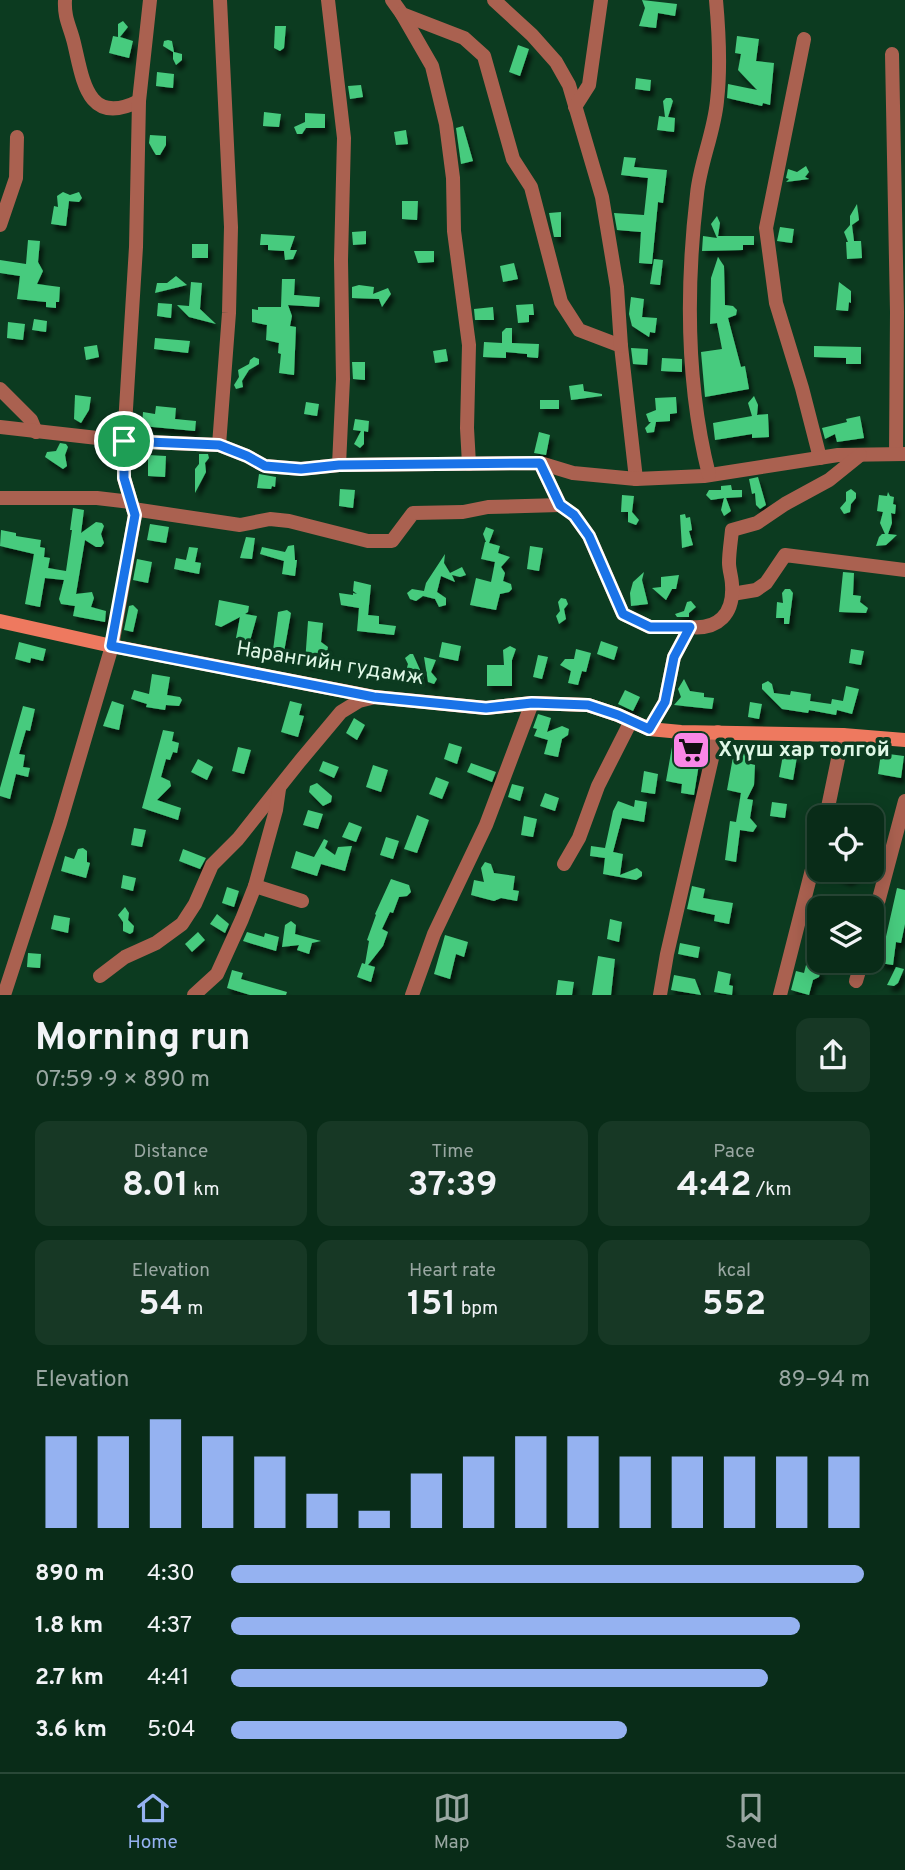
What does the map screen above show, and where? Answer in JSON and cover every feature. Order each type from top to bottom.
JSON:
[{"type":"main road","name":"Нарангийн гудамж","points":[[0,621],[111,646],[374,697],[486,708],[532,703],[588,705],[649,729],[905,740]]},
{"type":"street","points":[[65,0],[65,21],[73,36],[84,84],[91,100],[101,106],[119,109],[139,101]]},
{"type":"street","points":[[4,995],[60,823],[111,646],[135,515],[124,478],[124,441],[136,247],[139,101],[150,0]]},
{"type":"street","points":[[219,445],[229,313],[231,227],[220,0]]},
{"type":"street","points":[[328,0],[344,138],[341,260],[343,379],[339,465]]},
{"type":"street","points":[[392,0],[432,66],[446,124],[453,178],[454,231],[469,345],[469,464]]},
{"type":"street","points":[[494,0],[532,35],[556,62],[569,85],[602,197],[617,287],[636,479]]},
{"type":"street","points":[[575,107],[589,85],[601,0]]},
{"type":"street","points":[[709,475],[701,443],[691,359],[690,273],[697,191],[717,102],[719,39],[716,0]]},
{"type":"street","points":[[402,14],[464,38],[484,57],[513,159],[531,187],[553,262],[561,302],[579,330],[621,346]]},
{"type":"street","points":[[804,39],[766,228],[776,303],[820,458]]},
{"type":"street","points":[[0,427],[124,441],[219,445],[265,466],[301,469],[339,465],[540,463],[573,473],[636,479],[709,475],[838,455],[900,453],[892,54]]},
{"type":"street","points":[[0,225],[16,178],[17,137]]},
{"type":"street","points":[[0,389],[31,420],[36,432]]},
{"type":"street","points":[[540,463],[560,505],[574,515],[589,536],[623,614],[650,627],[705,629],[716,623],[729,610],[732,594],[729,563],[732,530],[757,523],[785,504],[810,492],[860,455]]},
{"type":"street","points":[[0,498],[97,498],[240,525],[271,520],[289,521],[368,541],[392,541],[413,513],[560,505]]},
{"type":"street","points":[[732,594],[756,590],[766,583],[785,555],[905,570]]},
{"type":"street","points":[[649,729],[665,702],[674,657],[690,627]]},
{"type":"street","points":[[100,976],[125,957],[156,943],[182,924],[195,904],[212,865],[238,839],[341,712],[359,701],[374,697]]},
{"type":"street","points":[[412,995],[434,934],[486,825],[532,703]]},
{"type":"street","points":[[564,864],[579,838],[598,786],[631,721]]},
{"type":"street","points":[[660,995],[718,732]]},
{"type":"street","points":[[828,805],[843,736]]},
{"type":"street","points":[[194,995],[217,974],[255,886],[276,810],[279,787]]},
{"type":"street","points":[[880,896],[905,800]]},
{"type":"street","points":[[780,995],[809,882]]},
{"type":"street","points":[[255,886],[302,901]]},
{"type":"street","points":[[856,981],[858,973]]},
{"type":"building","points":[[642,0],[677,4],[675,16],[658,13],[656,28],[639,26],[645,8]]},
{"type":"building","points":[[123,21],[128,27],[120,37],[133,41],[129,58],[109,53],[113,36],[118,37],[118,24]]},
{"type":"building","points":[[275,26],[286,26],[284,48],[280,51],[274,48]]},
{"type":"building","points":[[737,36],[759,39],[756,61],[774,63],[770,105],[763,103],[762,106],[727,98],[728,84],[757,90],[738,70],[741,54],[735,53]]},
{"type":"building","points":[[164,41],[172,41],[174,52],[182,54],[182,60],[176,65],[173,52],[163,46]]},
{"type":"building","points":[[518,45],[529,49],[520,76],[509,72]]},
{"type":"building","points":[[157,72],[174,74],[173,88],[156,86]]},
{"type":"building","points":[[636,78],[651,80],[650,91],[635,89]]},
{"type":"building","points":[[361,85],[363,97],[350,99],[348,86]]},
{"type":"building","points":[[666,98],[673,101],[668,117],[675,118],[674,132],[657,130],[659,116],[665,117],[663,101]]},
{"type":"building","points":[[264,112],[281,114],[279,127],[263,126]]},
{"type":"building","points":[[305,113],[325,114],[325,128],[306,128],[302,134],[297,134],[294,127],[305,122]]},
{"type":"building","points":[[463,126],[473,161],[461,164],[456,128]]},
{"type":"building","points":[[406,130],[408,144],[396,145],[394,132]]},
{"type":"building","points":[[150,135],[166,136],[166,145],[160,155],[156,155],[149,143]]},
{"type":"building","points":[[624,157],[636,158],[634,167],[667,170],[663,203],[658,202],[652,264],[639,263],[641,232],[617,230],[614,213],[644,215],[648,178],[621,175]]},
{"type":"building","points":[[806,166],[809,172],[805,177],[809,179],[786,182],[789,179],[786,178],[788,169],[797,172]]},
{"type":"building","points":[[63,192],[70,195],[79,192],[82,198],[79,202],[69,201],[66,226],[51,224],[54,206],[58,207],[57,196]]},
{"type":"building","points":[[402,201],[418,201],[417,220],[402,219]]},
{"type":"building","points":[[857,204],[859,220],[852,225],[854,241],[861,241],[862,258],[847,259],[848,242],[844,232],[850,225],[850,216]]},
{"type":"building","points":[[561,212],[561,237],[554,237],[549,213]]},
{"type":"building","points":[[717,216],[720,223],[718,236],[754,236],[754,245],[743,245],[743,250],[702,251],[703,236],[717,238],[711,224]]},
{"type":"building","points":[[780,227],[794,229],[792,243],[777,241]]},
{"type":"building","points":[[366,231],[366,244],[353,245],[352,232]]},
{"type":"building","points":[[261,234],[295,236],[290,250],[297,250],[293,259],[285,260],[284,251],[268,250],[268,245],[260,245]]},
{"type":"building","points":[[28,240],[40,241],[38,262],[43,271],[37,284],[60,287],[56,308],[46,307],[46,302],[17,299],[20,276],[0,273],[0,260],[26,264]]},
{"type":"building","points":[[192,244],[208,244],[208,258],[192,258]]},
{"type":"building","points":[[414,251],[434,251],[434,262],[418,263]]},
{"type":"building","points":[[718,257],[724,266],[725,305],[733,306],[737,310],[736,315],[728,318],[741,367],[745,366],[749,389],[705,397],[701,352],[722,349],[717,323],[710,324],[711,278]]},
{"type":"building","points":[[654,259],[663,260],[660,285],[650,284]]},
{"type":"building","points":[[514,263],[518,279],[503,282],[500,266]]},
{"type":"building","points":[[176,276],[187,285],[155,293],[157,283],[167,283]]},
{"type":"building","points":[[282,279],[295,279],[294,295],[320,297],[319,307],[288,305],[292,316],[290,326],[296,327],[294,375],[279,373],[279,343],[266,340],[267,325],[252,322],[252,309],[281,307]]},
{"type":"building","points":[[191,282],[202,283],[200,309],[216,324],[189,317],[177,305],[189,306]]},
{"type":"building","points":[[839,282],[851,291],[848,311],[836,310]]},
{"type":"building","points":[[352,287],[374,287],[373,294],[388,288],[391,294],[382,307],[379,299],[352,298]]},
{"type":"building","points":[[631,297],[644,299],[642,317],[657,318],[655,333],[650,332],[649,337],[632,326],[629,314]]},
{"type":"building","points":[[158,303],[172,304],[171,318],[157,316]]},
{"type":"building","points":[[533,304],[534,315],[529,315],[529,322],[518,323],[516,305]]},
{"type":"building","points":[[493,307],[494,320],[475,320],[474,309]]},
{"type":"building","points":[[34,319],[47,321],[46,332],[32,330]]},
{"type":"building","points":[[8,322],[25,324],[23,340],[7,338]]},
{"type":"building","points":[[506,328],[512,328],[512,343],[539,344],[538,358],[506,352],[506,358],[483,357],[484,342],[502,343],[502,332]]},
{"type":"building","points":[[155,338],[190,341],[188,353],[154,349]]},
{"type":"building","points":[[97,345],[99,357],[86,360],[84,347]]},
{"type":"building","points":[[814,346],[861,347],[861,364],[846,364],[846,358],[814,357]]},
{"type":"building","points":[[631,348],[648,349],[647,365],[633,364]]},
{"type":"building","points":[[446,349],[448,361],[435,363],[433,351]]},
{"type":"building","points":[[254,357],[259,359],[259,364],[249,370],[242,381],[243,387],[236,389],[234,385],[239,377],[238,370],[249,364]]},
{"type":"building","points":[[662,358],[682,359],[682,372],[661,371]]},
{"type":"building","points":[[352,362],[365,362],[365,380],[353,379]]},
{"type":"building","points":[[583,384],[584,391],[602,396],[571,400],[569,386]]},
{"type":"building","points":[[75,395],[91,397],[89,410],[81,423],[74,419]]},
{"type":"building","points":[[754,396],[758,405],[757,415],[768,414],[769,437],[752,438],[752,434],[715,440],[713,423],[752,416],[748,403]]},
{"type":"building","points":[[676,397],[677,413],[670,414],[670,421],[656,422],[654,432],[647,433],[645,428],[651,422],[646,414],[656,410],[655,398]]},
{"type":"building","points":[[540,400],[559,400],[559,409],[540,409]]},
{"type":"building","points":[[306,402],[319,404],[317,416],[304,414]]},
{"type":"building","points":[[156,406],[176,408],[175,419],[196,421],[195,431],[142,426],[143,412],[155,414]]},
{"type":"building","points":[[860,416],[864,438],[837,442],[835,434],[825,439],[822,428]]},
{"type":"building","points":[[355,419],[369,421],[368,432],[364,431],[364,444],[360,448],[354,444],[361,431],[353,430]]},
{"type":"building","points":[[539,432],[550,435],[546,455],[534,453]]},
{"type":"building","points":[[60,443],[68,447],[65,455],[67,466],[63,469],[45,457],[47,452],[56,451]]},
{"type":"building","points":[[199,454],[208,454],[209,458],[205,463],[206,472],[195,493],[195,469],[199,464]]},
{"type":"building","points":[[148,455],[166,456],[165,477],[148,476]]},
{"type":"building","points":[[259,474],[276,477],[275,487],[257,488]]},
{"type":"building","points":[[758,477],[766,505],[760,509],[756,505],[755,493],[752,494],[749,479]]},
{"type":"building","points":[[731,485],[732,490],[742,490],[742,497],[726,498],[731,511],[724,516],[721,510],[724,498],[711,500],[706,495],[709,490],[721,490],[721,486]]},
{"type":"building","points":[[340,489],[355,490],[353,508],[339,506]]},
{"type":"building","points":[[851,489],[856,493],[856,498],[851,504],[850,512],[844,514],[840,508],[846,501],[846,492]]},
{"type":"building","points":[[888,492],[894,497],[893,504],[896,505],[895,514],[891,513],[892,523],[888,534],[897,535],[886,545],[876,546],[879,537],[885,534],[880,523],[883,512],[877,511],[879,495],[887,496]]},
{"type":"building","points":[[622,495],[634,496],[632,512],[639,520],[636,525],[628,522],[628,512],[621,512]]},
{"type":"building","points":[[73,508],[84,510],[81,533],[96,522],[104,526],[101,534],[104,543],[101,547],[85,540],[76,594],[92,592],[94,598],[91,607],[106,611],[105,622],[73,616],[75,606],[61,604],[59,599],[64,580],[45,578],[40,607],[25,604],[34,554],[0,546],[1,530],[16,533],[16,536],[41,540],[40,547],[45,548],[44,557],[50,558],[48,568],[66,571]]},
{"type":"building","points":[[685,514],[686,518],[690,517],[692,530],[689,531],[693,545],[682,548],[680,515]]},
{"type":"building","points":[[150,524],[169,527],[166,543],[147,540]]},
{"type":"building","points":[[486,527],[494,530],[489,543],[500,546],[498,553],[510,557],[501,567],[505,573],[503,581],[511,584],[512,589],[500,594],[496,610],[470,605],[476,578],[491,582],[495,562],[481,559],[486,542],[483,534]]},
{"type":"building","points":[[246,537],[255,538],[252,559],[240,558]]},
{"type":"building","points":[[294,545],[297,560],[295,576],[282,574],[284,561],[260,554],[262,547],[285,552],[288,546]]},
{"type":"building","points":[[530,546],[543,548],[539,571],[527,569]]},
{"type":"building","points":[[189,547],[198,548],[195,562],[201,563],[199,574],[174,569],[176,558],[186,560]]},
{"type":"building","points":[[445,554],[444,563],[450,573],[462,567],[466,575],[452,575],[455,582],[441,576],[437,592],[446,598],[446,605],[439,607],[435,599],[423,596],[416,601],[410,599],[407,593],[412,589],[424,591],[426,583]]},
{"type":"building","points":[[137,559],[152,562],[148,583],[133,580]]},
{"type":"building","points":[[644,572],[642,580],[648,604],[631,606],[633,582]]},
{"type":"building","points":[[843,572],[854,573],[853,595],[861,596],[860,602],[868,608],[866,613],[839,612]]},
{"type":"building","points":[[679,575],[676,589],[672,589],[666,600],[652,588],[661,587],[661,577]]},
{"type":"building","points":[[354,581],[371,585],[368,615],[379,616],[379,624],[396,626],[394,635],[357,631],[359,608],[341,605],[339,593],[357,594],[353,591]]},
{"type":"building","points":[[785,589],[790,589],[793,593],[789,624],[784,624],[784,618],[776,618],[777,602],[783,603],[782,593]]},
{"type":"building","points":[[561,598],[566,599],[568,604],[564,609],[566,619],[559,624],[556,616],[560,611],[558,602]]},
{"type":"building","points":[[219,600],[249,606],[245,614],[257,616],[250,641],[236,638],[240,617],[221,627],[215,625]]},
{"type":"building","points":[[691,601],[696,607],[689,613],[689,617],[677,617],[675,614],[684,611],[687,602]]},
{"type":"building","points":[[133,605],[138,610],[133,632],[124,630],[129,606]]},
{"type":"building","points":[[287,610],[291,613],[284,652],[273,650],[278,612]]},
{"type":"building","points":[[308,621],[323,623],[321,642],[328,647],[327,652],[319,654],[319,661],[314,663],[305,663]]},
{"type":"building","points":[[601,641],[618,647],[614,660],[597,654]]},
{"type":"building","points":[[19,642],[46,649],[43,661],[31,658],[30,663],[15,659]]},
{"type":"building","points":[[442,642],[461,646],[458,661],[439,657]]},
{"type":"building","points":[[510,646],[516,649],[512,660],[512,686],[487,686],[487,665],[504,665],[503,650]]},
{"type":"building","points":[[576,649],[591,653],[586,672],[582,671],[578,685],[568,683],[571,671],[560,665],[565,659],[574,659]]},
{"type":"building","points":[[851,649],[864,651],[861,665],[849,663]]},
{"type":"building","points":[[413,654],[424,679],[416,673],[409,677],[405,675],[408,664],[405,658]]},
{"type":"building","points":[[538,655],[548,657],[542,679],[533,677]]},
{"type":"building","points":[[424,657],[436,660],[431,672],[437,679],[434,684],[428,682]]},
{"type":"building","points":[[152,674],[170,677],[167,695],[180,697],[182,700],[179,706],[166,705],[165,710],[146,707],[147,704],[131,699],[134,690],[149,694]]},
{"type":"building","points":[[684,679],[690,691],[714,698],[712,709],[674,705],[681,697],[678,689]]},
{"type":"building","points":[[768,681],[772,684],[774,693],[790,695],[791,691],[811,694],[810,701],[831,704],[832,699],[843,701],[846,686],[859,689],[852,714],[837,710],[836,715],[809,710],[808,713],[782,709],[762,689],[762,684]]},
{"type":"building","points":[[625,690],[640,697],[633,711],[618,704]]},
{"type":"building","points":[[112,701],[124,705],[119,730],[103,726]]},
{"type":"building","points":[[290,701],[302,704],[299,715],[304,716],[298,737],[281,732]]},
{"type":"building","points":[[750,702],[762,704],[759,719],[748,717]]},
{"type":"building","points":[[23,706],[35,709],[30,731],[26,730],[19,754],[25,755],[23,767],[30,768],[28,777],[16,774],[10,799],[0,796],[0,788]]},
{"type":"building","points":[[538,714],[551,718],[547,732],[562,726],[569,729],[568,735],[562,739],[558,757],[544,754],[548,740],[534,736],[537,729],[533,728]]},
{"type":"building","points":[[354,718],[365,725],[357,740],[346,733]]},
{"type":"building","points":[[163,730],[174,732],[172,741],[179,743],[177,753],[173,752],[170,760],[166,759],[161,777],[170,781],[171,786],[157,800],[181,808],[178,820],[142,808]]},
{"type":"building","points":[[449,743],[462,747],[457,764],[444,759]]},
{"type":"building","points":[[735,746],[750,748],[747,763],[755,765],[754,785],[747,799],[753,800],[750,818],[757,826],[753,832],[740,830],[736,862],[725,860],[730,821],[736,822],[741,793],[727,790]]},
{"type":"building","points":[[238,747],[251,750],[244,774],[232,771]]},
{"type":"building","points":[[672,747],[684,750],[682,762],[699,764],[694,795],[681,793],[682,784],[666,781]]},
{"type":"building","points":[[881,753],[904,756],[901,778],[878,774]]},
{"type":"building","points":[[783,755],[797,757],[793,780],[779,777]]},
{"type":"building","points":[[198,759],[213,767],[207,780],[191,772]]},
{"type":"building","points":[[323,761],[339,767],[334,778],[319,771]]},
{"type":"building","points":[[471,763],[496,772],[492,782],[467,772]]},
{"type":"building","points":[[373,765],[388,770],[381,792],[366,787]]},
{"type":"building","points":[[644,771],[658,774],[655,794],[641,792]]},
{"type":"building","points":[[436,777],[449,782],[442,799],[429,794]]},
{"type":"building","points":[[317,783],[332,796],[331,802],[323,806],[309,792],[310,786]]},
{"type":"building","points":[[512,784],[524,787],[520,801],[508,797]]},
{"type":"building","points":[[545,793],[559,798],[555,811],[540,806]]},
{"type":"building","points":[[635,800],[647,802],[644,822],[622,818],[613,852],[623,854],[620,875],[637,868],[642,872],[642,876],[636,880],[603,874],[605,858],[590,856],[591,846],[605,848],[613,811],[618,801],[634,807]]},
{"type":"building","points":[[772,802],[787,804],[785,818],[770,816]]},
{"type":"building","points":[[308,810],[323,814],[318,829],[303,825]]},
{"type":"building","points":[[417,815],[429,820],[417,853],[404,849]]},
{"type":"building","points":[[524,816],[537,819],[533,837],[521,835]]},
{"type":"building","points":[[349,822],[362,827],[356,842],[342,837]]},
{"type":"building","points":[[134,828],[146,830],[142,847],[131,845]]},
{"type":"building","points":[[386,837],[399,841],[393,859],[380,855]]},
{"type":"building","points":[[324,839],[328,841],[325,848],[335,855],[338,847],[352,846],[345,871],[321,864],[317,876],[291,868],[296,851],[314,857]]},
{"type":"building","points":[[78,849],[87,851],[87,862],[90,863],[86,878],[61,871],[65,856],[74,859]]},
{"type":"building","points":[[183,849],[206,858],[200,869],[179,861]]},
{"type":"building","points":[[485,862],[491,864],[494,873],[515,876],[513,890],[519,891],[517,901],[501,898],[494,901],[471,895],[474,880],[484,882],[481,868]]},
{"type":"building","points":[[123,875],[136,878],[133,891],[121,888]]},
{"type":"building","points":[[391,879],[409,885],[411,892],[407,896],[399,897],[393,913],[390,912],[382,929],[388,932],[383,946],[368,965],[375,967],[371,982],[357,977],[362,963],[365,964],[367,940],[375,914]]},
{"type":"building","points":[[692,886],[705,889],[703,898],[733,903],[729,924],[714,921],[715,915],[687,909]]},
{"type":"building","points":[[227,887],[239,891],[234,907],[222,903]]},
{"type":"building","points":[[897,888],[905,890],[905,924],[901,943],[896,942],[893,965],[884,964],[884,945]]},
{"type":"building","points":[[125,907],[129,913],[128,920],[134,926],[130,934],[123,931],[123,922],[118,915]]},
{"type":"building","points":[[217,914],[229,924],[225,933],[210,924]]},
{"type":"building","points":[[54,915],[70,918],[68,933],[51,929]]},
{"type":"building","points":[[610,919],[622,922],[619,942],[607,939]]},
{"type":"building","points":[[291,921],[296,925],[295,934],[321,941],[312,943],[309,954],[297,950],[299,945],[282,947],[285,925]]},
{"type":"building","points":[[198,932],[205,940],[192,952],[185,944]]},
{"type":"building","points":[[247,932],[264,937],[265,933],[279,937],[276,951],[243,941]]},
{"type":"building","points":[[445,935],[468,942],[464,957],[456,954],[450,979],[434,974]]},
{"type":"building","points":[[680,943],[700,947],[698,958],[678,954]]},
{"type":"building","points":[[28,953],[41,954],[40,968],[27,967]]},
{"type":"building","points":[[598,956],[615,959],[611,995],[592,995]]},
{"type":"building","points":[[806,965],[807,973],[820,973],[813,980],[809,995],[791,990],[796,971],[804,973]]},
{"type":"building","points":[[896,967],[904,969],[898,983],[894,986],[887,985]]},
{"type":"building","points":[[232,970],[243,973],[241,979],[287,992],[286,995],[250,995],[227,988]]},
{"type":"building","points":[[718,971],[731,974],[729,985],[733,986],[732,995],[714,992]]},
{"type":"building","points":[[674,975],[695,979],[701,995],[671,990]]},
{"type":"building","points":[[558,980],[574,982],[572,995],[556,995]]},
{"type":"place","name":"Хүүш хар толгой","points":[[691,750]]},
{"type":"route","points":[[124,441],[219,445],[265,466],[301,469],[339,465],[540,463],[560,505],[574,515],[589,536],[623,614],[650,627],[690,627],[674,657],[665,702],[649,729],[588,705],[532,703],[486,708],[374,697],[111,646],[135,515],[124,478],[124,441]]}]
